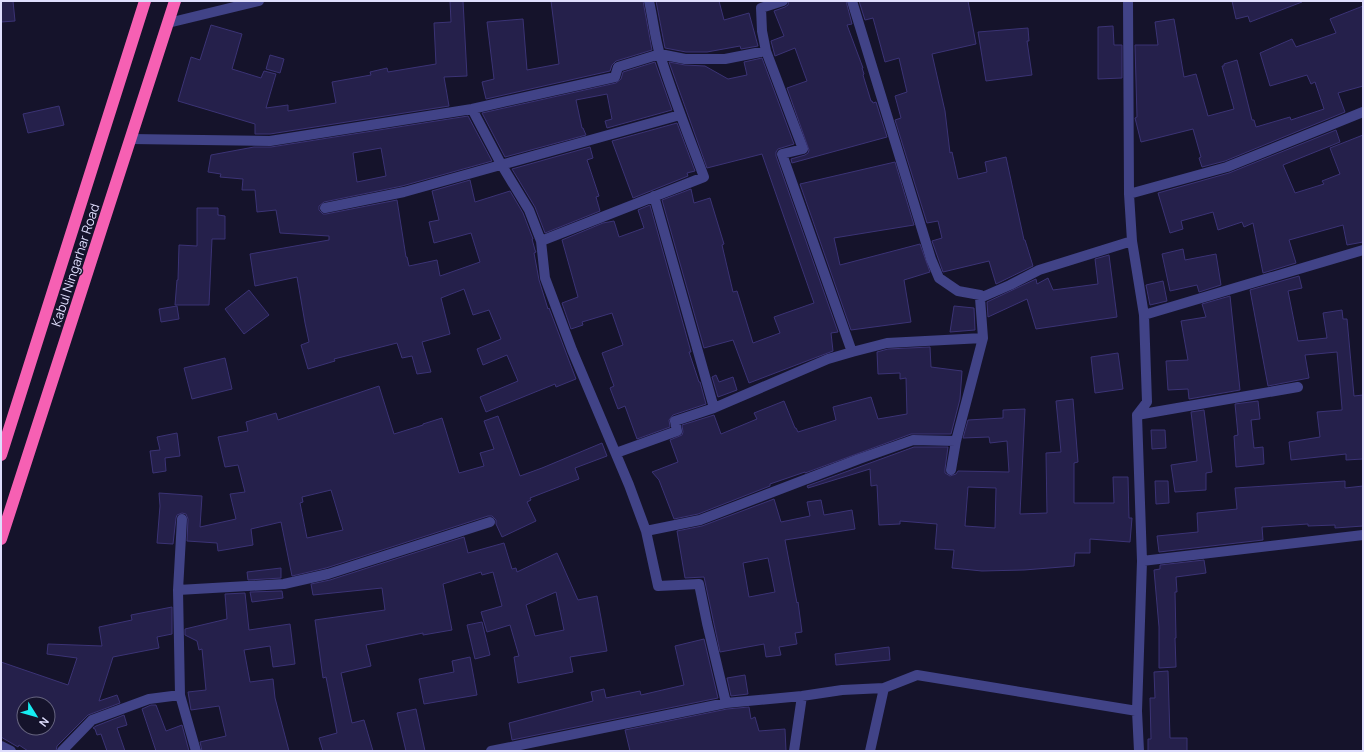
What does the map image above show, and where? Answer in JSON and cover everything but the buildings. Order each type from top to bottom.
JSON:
[{"type":"highway","name":"Kabul Ningarhar Road","points":[[1,455],[145,1]]},
{"type":"highway","name":"Kabul Ningarhar Road","points":[[1,538],[175,1]]},
{"type":"street","points":[[168,23],[259,1]]},
{"type":"street","points":[[540,241],[704,177],[680,115],[660,54],[649,1]]},
{"type":"street","points":[[783,1],[761,8],[762,31],[766,51],[802,149],[782,154],[852,352]]},
{"type":"street","points":[[852,1],[931,259],[940,278],[958,291],[980,295],[983,338],[956,441],[950,470]]},
{"type":"street","points":[[1128,1],[1129,194],[1132,241],[1144,315],[1147,402],[1137,415],[1142,562],[1137,711],[1139,751]]},
{"type":"street","points":[[130,139],[270,141],[472,109],[615,77],[618,67],[660,54],[685,60],[725,59],[766,51]]},
{"type":"street","points":[[472,109],[501,164],[529,210],[540,241],[545,278],[572,350],[630,485],[646,531],[658,586],[699,584],[726,703]]},
{"type":"street","points":[[1129,194],[1227,167],[1363,112]]},
{"type":"street","points":[[325,208],[404,192],[680,115]]},
{"type":"street","points":[[654,196],[714,408]]},
{"type":"street","points":[[980,298],[1039,270],[1132,241]]},
{"type":"street","points":[[1144,315],[1363,250]]},
{"type":"street","points":[[616,453],[677,431],[676,421],[714,408],[828,359],[887,344],[983,338]]},
{"type":"street","points":[[1137,415],[1298,387]]},
{"type":"street","points":[[646,531],[700,520],[913,440],[956,441]]},
{"type":"street","points":[[182,519],[178,590],[180,695],[196,751]]},
{"type":"street","points":[[178,590],[284,584],[328,574],[490,522]]},
{"type":"street","points":[[1142,562],[1363,535]]},
{"type":"street","points":[[491,751],[726,703],[802,696],[842,690],[884,688],[918,675],[1137,711]]},
{"type":"street","points":[[870,751],[884,688]]},
{"type":"street","points":[[62,751],[92,720],[149,699],[180,695]]},
{"type":"street","points":[[794,751],[802,696]]},
{"type":"street","points":[[1,746],[11,751]]}]
